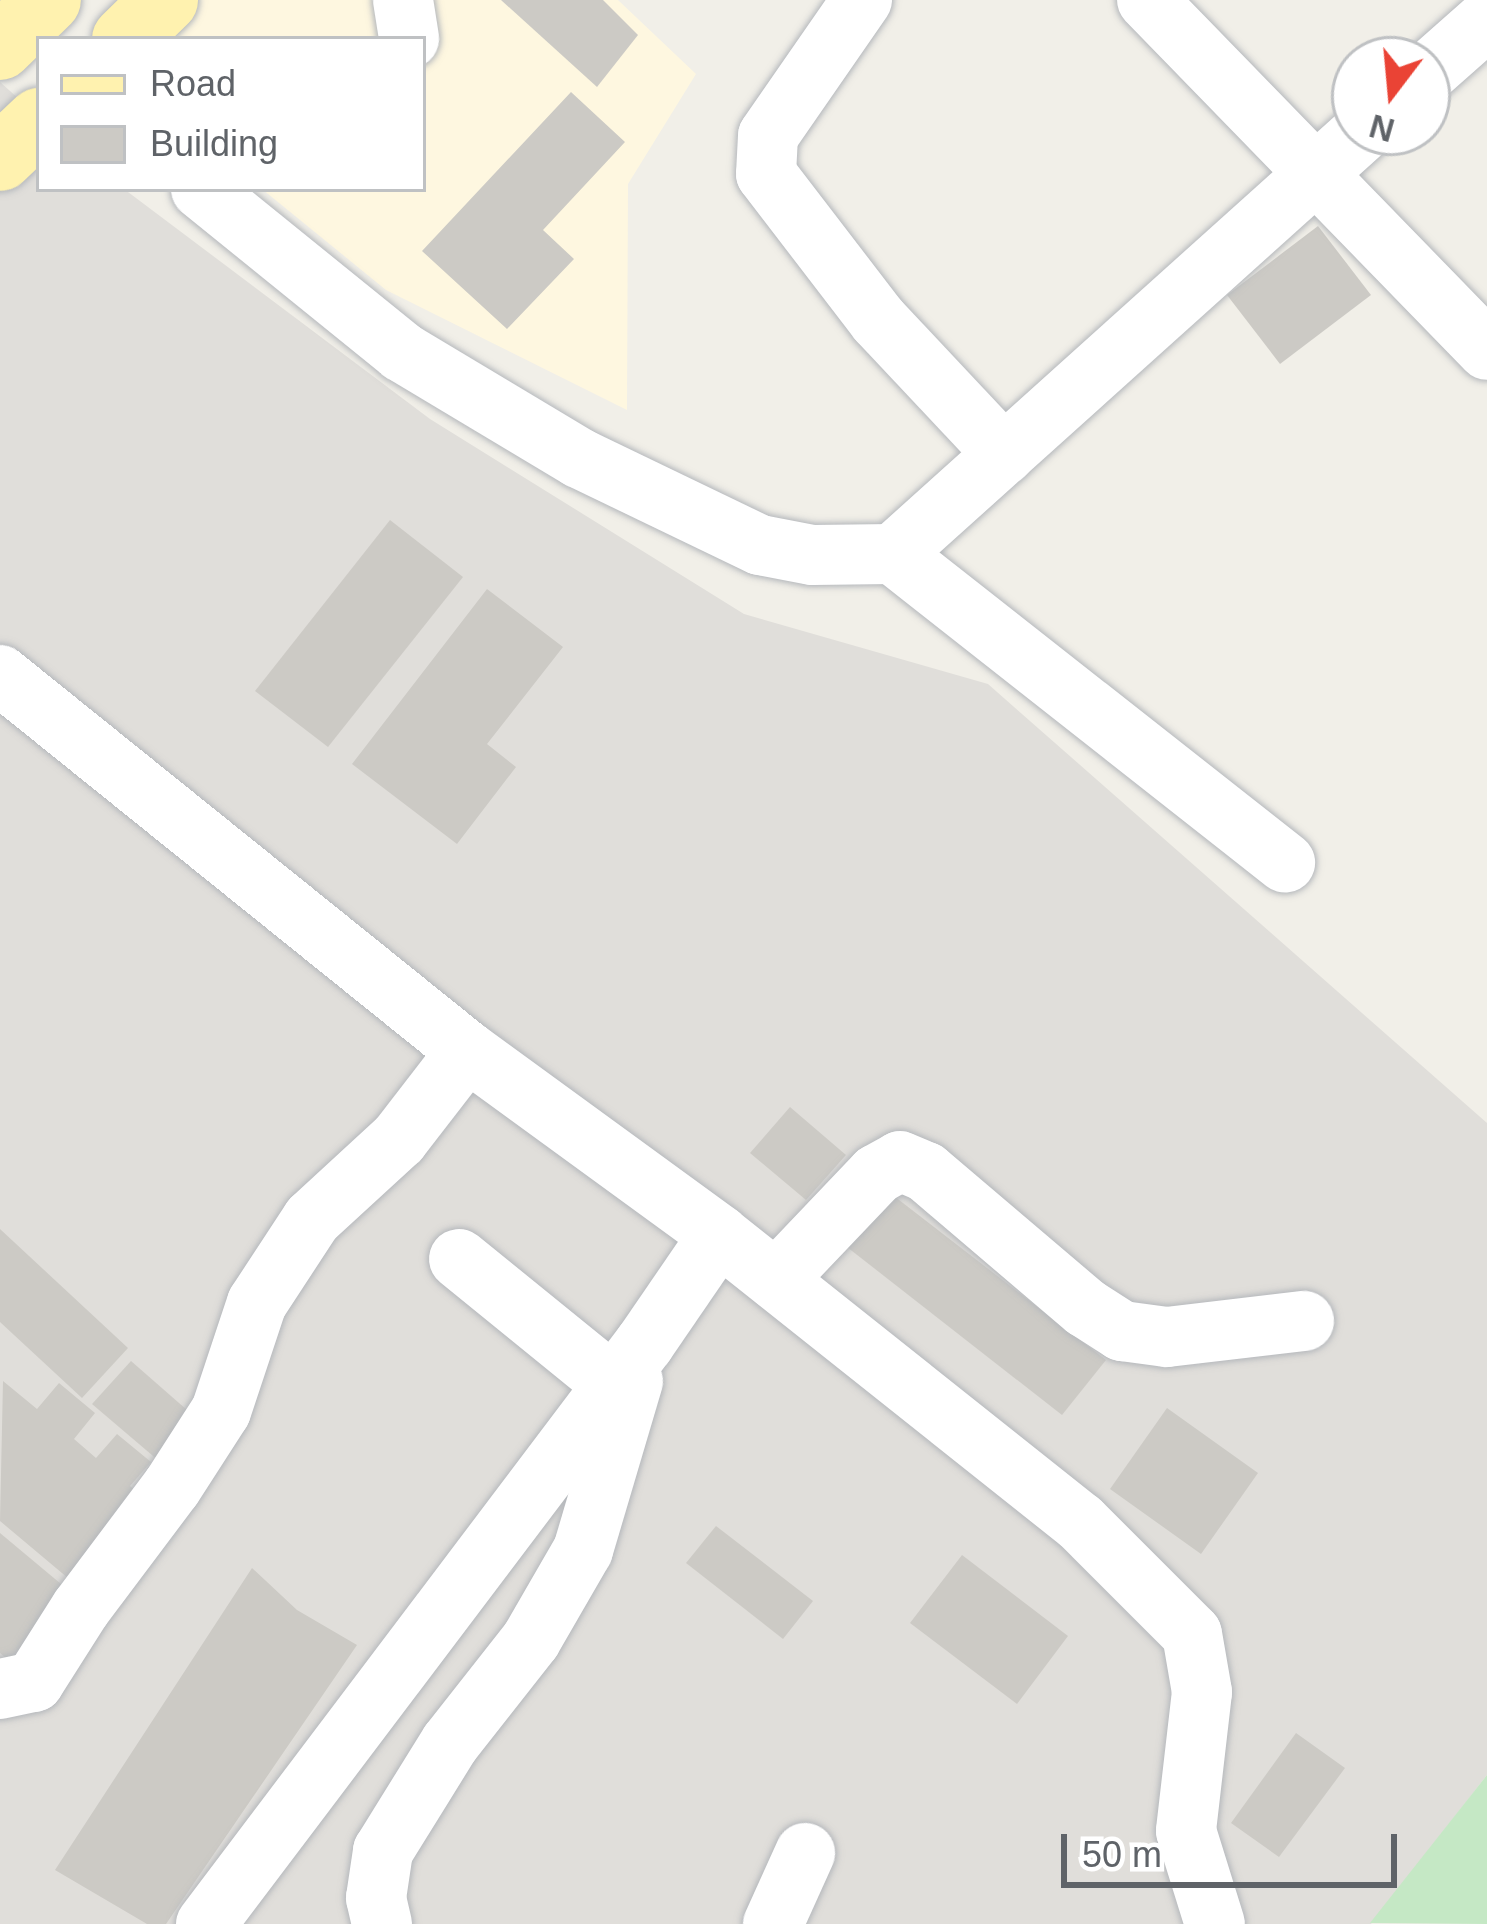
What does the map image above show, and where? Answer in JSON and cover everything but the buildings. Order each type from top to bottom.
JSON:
[{"type":"main road","points":[[0,158],[36,124]]},
{"type":"street","points":[[403,0],[409,36]]},
{"type":"street","points":[[862,0],[768,136],[766,174],[879,321],[1004,454]]},
{"type":"street","points":[[1148,0],[1331,145]]},
{"type":"street","points":[[1451,52],[1487,20]]},
{"type":"street","points":[[893,554],[1336,156]]},
{"type":"street","points":[[1343,156],[1487,350]]},
{"type":"street","points":[[205,192],[402,352],[579,458],[760,545],[812,555],[893,554],[1285,862]]},
{"type":"street","points":[[0,675],[467,1052],[719,1235],[1079,1522],[1192,1634],[1202,1692],[1186,1831],[1215,1924]]},
{"type":"street","points":[[0,1689],[34,1682],[81,1608],[172,1487],[221,1412],[257,1303],[312,1219],[399,1139],[467,1052]]},
{"type":"street","points":[[776,1280],[877,1174],[900,1161],[926,1172],[1086,1308],[1122,1331],[1167,1337],[1304,1321]]},
{"type":"street","points":[[206,1924],[629,1364],[719,1235]]},
{"type":"street","points":[[459,1259],[629,1364]]},
{"type":"street","points":[[382,1924],[376,1898],[383,1852],[450,1743],[531,1640],[583,1550],[629,1364]]},
{"type":"street","points":[[773,1924],[805,1853]]},
{"type":"shaded area","points":[[193,0],[618,0],[696,74],[628,184],[627,410],[386,290],[266,192],[426,192],[426,36],[154,36]]},
{"type":"shaded area","points":[[0,82],[36,114],[36,192],[128,192],[430,419],[744,614],[988,684],[1487,1123],[1487,1775],[1371,1924],[0,1924]]},
{"type":"green space","points":[[1487,1775],[1487,1924],[1370,1923]]}]
